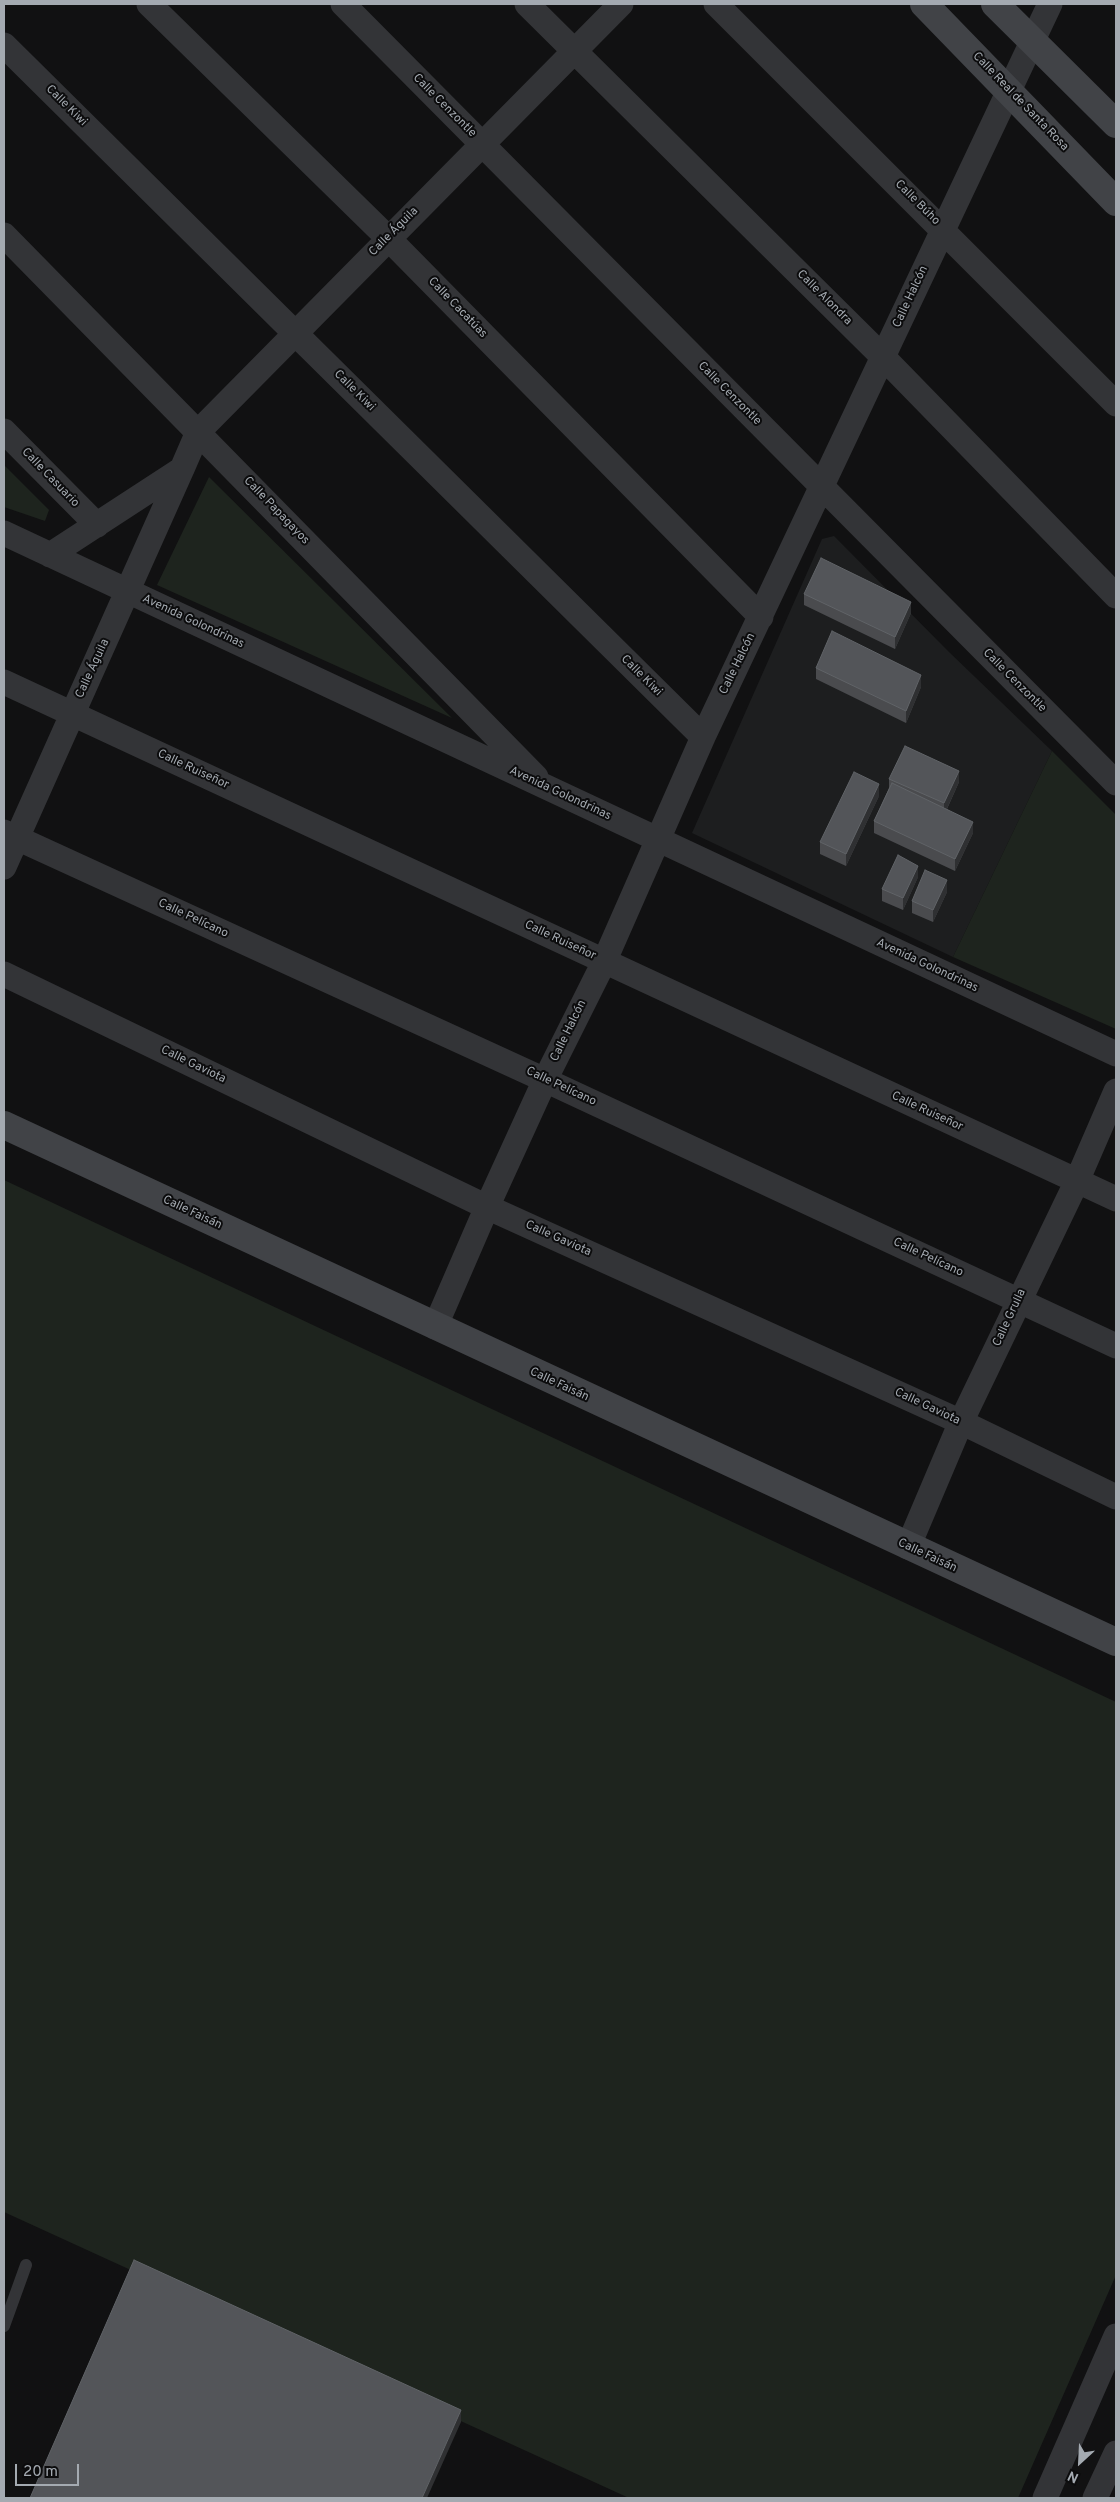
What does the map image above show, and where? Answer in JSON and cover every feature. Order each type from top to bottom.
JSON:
[{"type":"street","name":"Calle Cacatúas","points":[[149,4],[388,238],[761,617]]},
{"type":"street","name":"Calle Cenzontle","points":[[343,4],[1116,782]]},
{"type":"street","name":"Calle Alondra","points":[[527,4],[883,357],[1116,596]]},
{"type":"street","name":"Calle Águila","points":[[4,867],[11,835],[72,714],[129,592],[198,432],[294,332],[482,146],[621,4]]},
{"type":"street","name":"Calle Búho","points":[[716,4],[1116,404]]},
{"type":"street","name":"Calle Real de Santa Rosa","points":[[924,4],[1116,202]]},
{"type":"street","points":[[995,4],[1116,124]]},
{"type":"street","name":"Calle Halcón","points":[[435,1327],[545,1080],[604,962],[656,839],[703,737],[1050,4]]},
{"type":"street","name":"Calle Kiwi","points":[[4,45],[703,737]]},
{"type":"street","name":"Calle Papagayos","points":[[4,236],[546,787]]},
{"type":"street","name":"Calle Casuario","points":[[4,430],[97,525]]},
{"type":"street","points":[[50,555],[182,469]]},
{"type":"street","name":"Avenida Golondrinas","points":[[4,533],[1116,1054]]},
{"type":"street","name":"Calle Ruiseñor","points":[[4,682],[1116,1199]]},
{"type":"street","name":"Calle Pelícano","points":[[11,835],[545,1080],[1116,1346]]},
{"type":"street","name":"Calle Gaviota","points":[[4,974],[487,1207],[961,1422],[1116,1497]]},
{"type":"street","name":"Calle Grulla","points":[[908,1547],[961,1422],[1018,1300],[1077,1181],[1116,1091]]},
{"type":"street","name":"Calle Faisán","points":[[4,1125],[908,1547],[1116,1642]]},
{"type":"street","points":[[1045,2498],[1116,2336]]},
{"type":"street","points":[[1095,2498],[1116,2453]]},
{"type":"lane","points":[[4,2326],[26,2265]]},
{"type":"shaded area","points":[[4,465],[49,510],[45,521],[4,507]]},
{"type":"shaded area","points":[[209,477],[452,718],[157,585]]},
{"type":"shaded area","points":[[834,536],[949,652],[1052,751],[953,957],[692,833],[822,539]]},
{"type":"shaded area","points":[[1052,751],[1116,815],[1116,1029],[953,957]]},
{"type":"shaded area","points":[[4,1180],[1116,1702],[1116,2275],[1018,2498],[629,2498],[4,2212]]},
{"type":"building","points":[[821,558],[911,602],[895,637],[804,594]]},
{"type":"building","points":[[832,631],[921,675],[906,711],[816,668]]},
{"type":"building","points":[[905,746],[959,771],[944,803],[889,779]]},
{"type":"building","points":[[854,772],[879,784],[846,854],[820,842]]},
{"type":"building","points":[[892,783],[973,822],[955,859],[874,821]]},
{"type":"building","points":[[898,855],[918,866],[903,898],[882,889]]},
{"type":"building","points":[[925,870],[947,880],[933,910],[912,901]]},
{"type":"building","points":[[134,2260],[461,2410],[422,2498],[30,2498]]}]
